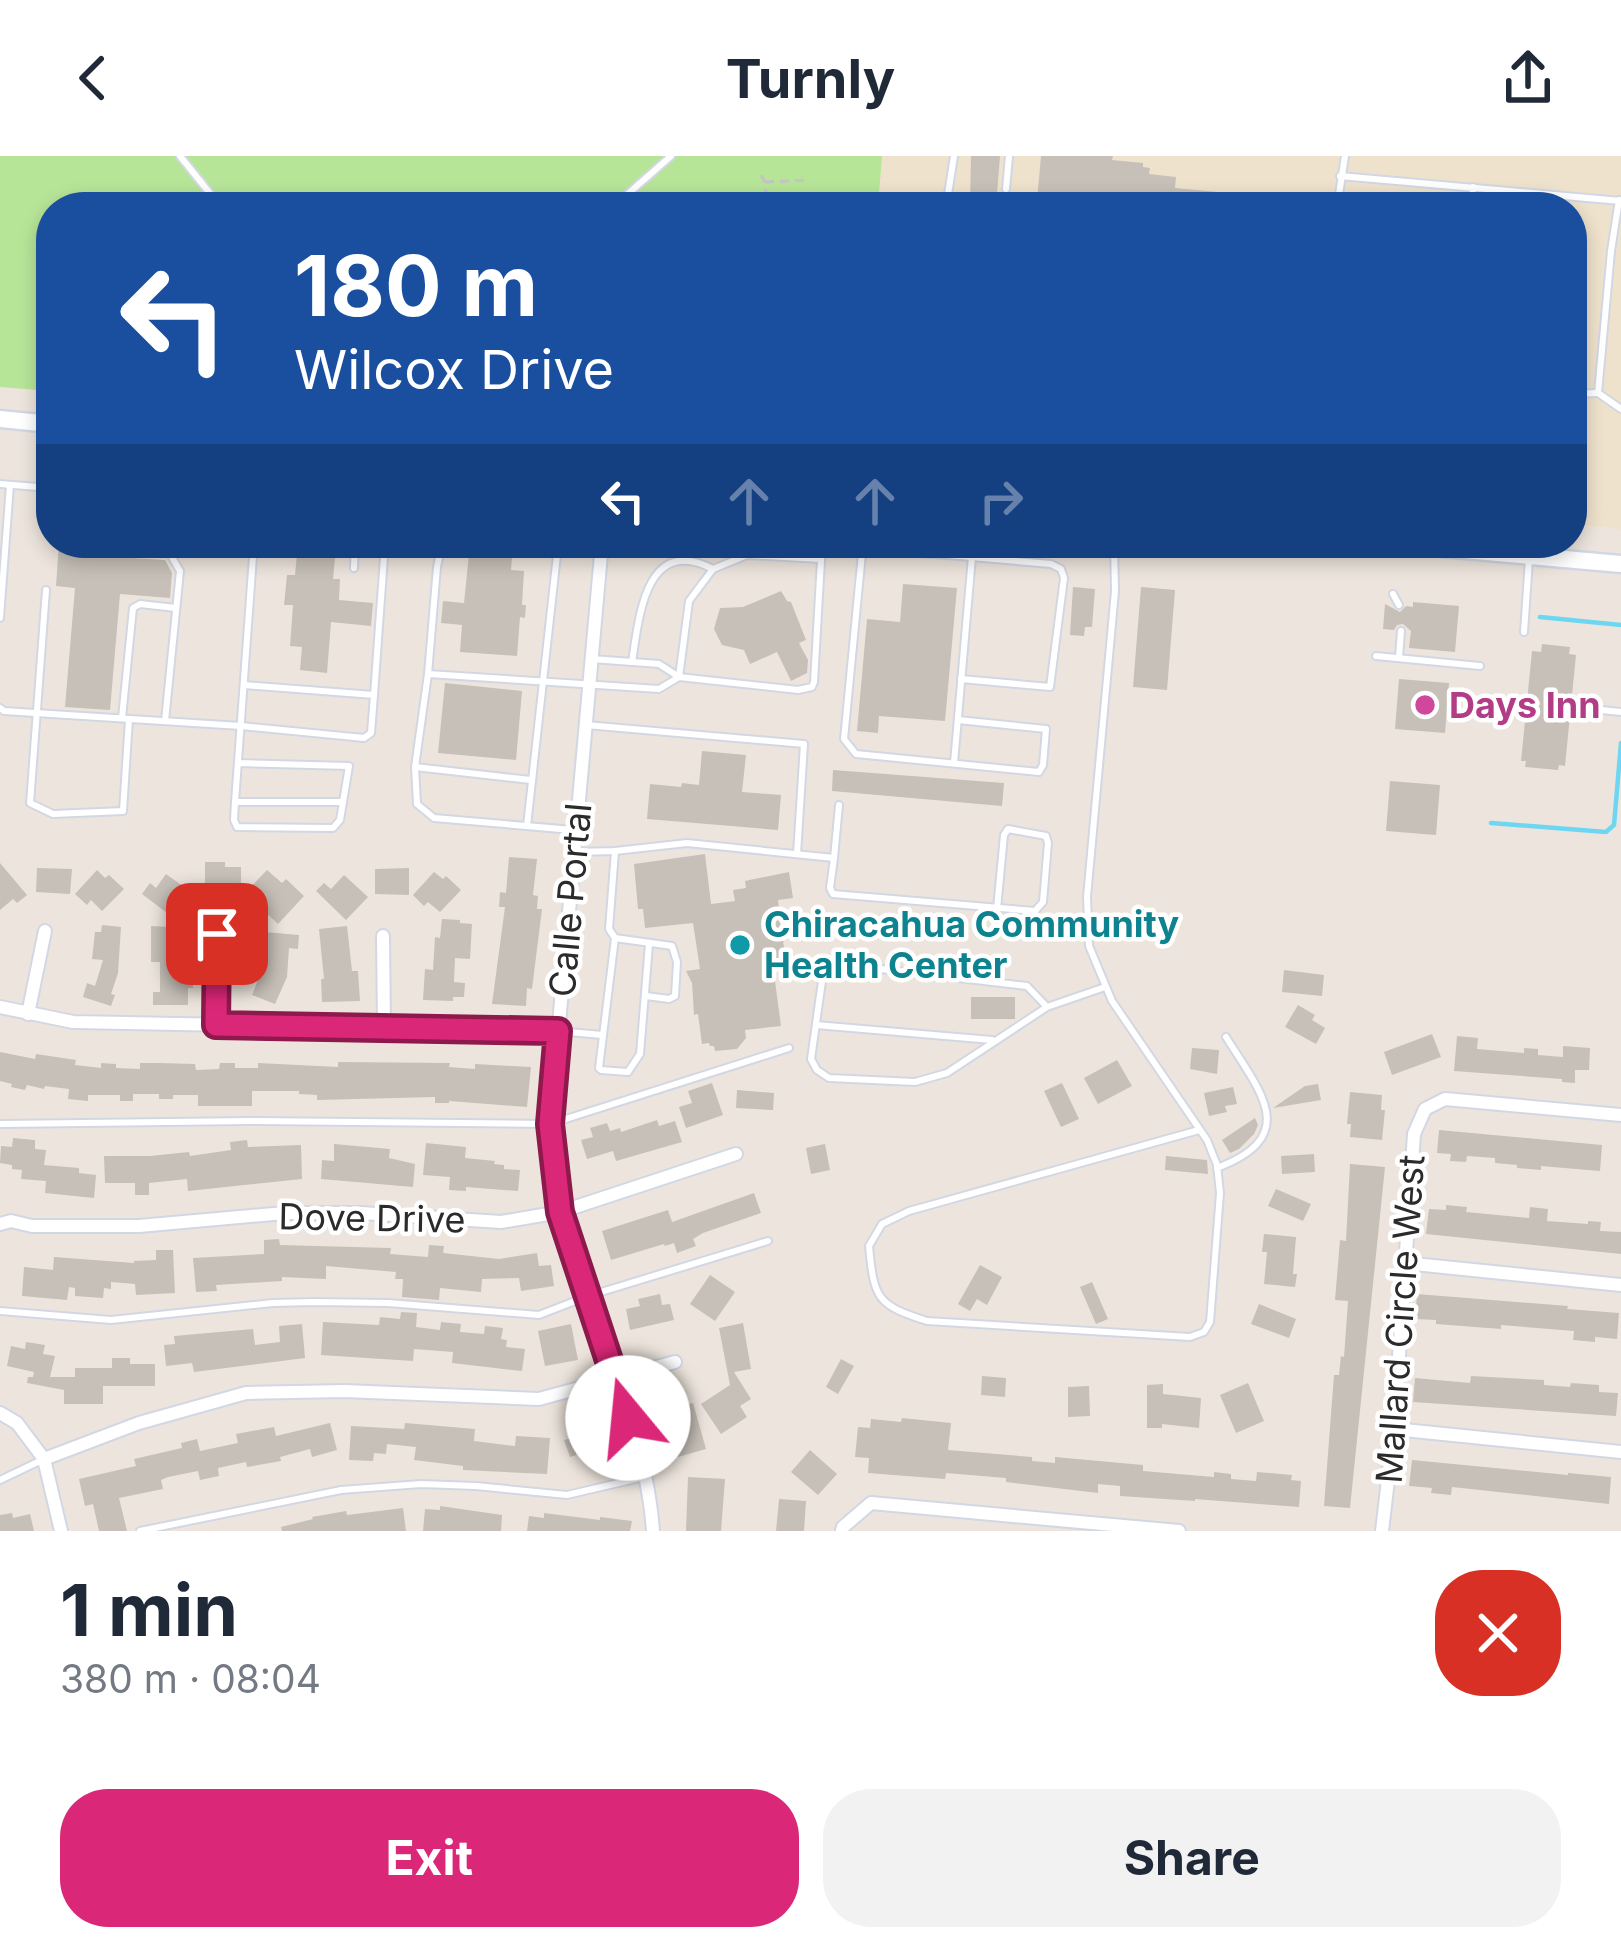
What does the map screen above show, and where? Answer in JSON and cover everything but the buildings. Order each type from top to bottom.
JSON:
[{"type":"main road","points":[[0,419],[36,423]]},
{"type":"main road","points":[[1552,558],[1621,564]]},
{"type":"street","name":"Calle Portal","points":[[601,558],[550,1124],[560,1212],[616,1378],[644,1478],[653,1531]]},
{"type":"street","points":[[28,1014],[45,931]]},
{"type":"street","points":[[216,1025],[217,934]]},
{"type":"street","points":[[383,935],[384,1027]]},
{"type":"street","points":[[0,1007],[73,1022],[558,1031]]},
{"type":"street","name":"Mallard Circle West","points":[[1382,1531],[1394,1429],[1414,1134],[1426,1109],[1445,1099],[1621,1114]]},
{"type":"street","name":"Dove Drive","points":[[0,1224],[139,1226],[284,1213],[502,1222],[560,1212],[736,1154]]},
{"type":"street","points":[[1403,1263],[1621,1286]]},
{"type":"street","points":[[44,1460],[139,1423],[246,1393],[365,1391],[539,1399],[675,1361]]},
{"type":"street","points":[[0,1413],[17,1423],[44,1460],[61,1531]]},
{"type":"street","points":[[1394,1429],[1621,1452]]},
{"type":"street","points":[[842,1531],[872,1503],[1179,1531]]},
{"type":"lane","points":[[180,156],[209,192]]},
{"type":"lane","points":[[630,192],[670,156]]},
{"type":"lane","points":[[948,192],[954,156]]},
{"type":"lane","points":[[1006,190],[1009,156]]},
{"type":"lane","points":[[1338,192],[1345,156]]},
{"type":"lane","points":[[1340,176],[1522,192]]},
{"type":"lane","points":[[1473,188],[1473,192]]},
{"type":"lane","points":[[1587,197],[1620,200],[1598,393]]},
{"type":"lane","points":[[1587,393],[1598,393],[1621,410]]},
{"type":"lane","points":[[0,484],[36,487]]},
{"type":"lane","points":[[0,618],[10,484]]},
{"type":"lane","points":[[165,722],[180,571],[172,558]]},
{"type":"lane","points":[[238,763],[349,766],[340,820],[333,828],[253,829],[237,827],[234,820],[235,802],[253,558]]},
{"type":"lane","points":[[354,568],[355,558]]},
{"type":"lane","points":[[0,708],[364,738],[370,733],[384,558]]},
{"type":"lane","points":[[439,558],[415,767],[417,805],[434,818],[578,830]]},
{"type":"lane","points":[[527,826],[557,558]]},
{"type":"lane","points":[[679,677],[689,601],[712,569],[738,558]]},
{"type":"lane","points":[[592,659],[659,664],[679,677],[798,690],[812,687],[821,559],[806,558]]},
{"type":"lane","points":[[862,558],[844,739],[856,754],[1039,772],[1046,729],[958,720]]},
{"type":"lane","points":[[954,764],[972,558]]},
{"type":"lane","points":[[962,679],[1050,687],[1064,578],[1061,569],[983,558]]},
{"type":"lane","points":[[1114,558],[1087,897],[1089,946],[1112,1001],[1207,1140],[1217,1168],[1219,1215],[1210,1322],[1204,1332],[1190,1337],[927,1321],[890,1309],[878,1294],[869,1246],[882,1224],[909,1210],[1199,1130]]},
{"type":"lane","points":[[1524,632],[1529,558]]},
{"type":"lane","points":[[632,662],[640,608],[658,570],[676,561],[697,561],[712,569]]},
{"type":"lane","points":[[46,590],[30,803],[53,814],[123,811],[133,608],[140,604],[176,608]]},
{"type":"lane","points":[[1393,594],[1399,605]]},
{"type":"lane","points":[[1399,658],[1401,631]]},
{"type":"lane","points":[[1376,656],[1480,666]]},
{"type":"lane","points":[[428,674],[659,689],[679,677]]},
{"type":"lane","points":[[244,685],[374,695]]},
{"type":"lane","points":[[1600,710],[1616,711]]},
{"type":"lane","points":[[586,725],[804,744],[796,854]]},
{"type":"lane","points":[[415,767],[532,780]]},
{"type":"lane","points":[[235,802],[343,802]]},
{"type":"lane","points":[[839,805],[830,884],[833,894],[997,909],[1035,911],[1043,902],[1046,836],[1008,830],[1004,835],[997,909]]},
{"type":"lane","points":[[576,852],[687,843],[834,858]]},
{"type":"lane","points":[[615,851],[609,929],[614,938],[599,1068],[628,1072],[640,1054],[649,944]]},
{"type":"lane","points":[[614,938],[672,946],[677,962],[675,996],[646,997]]},
{"type":"lane","points":[[1047,1007],[1027,986],[855,966],[832,970],[822,981],[811,1059],[829,1078],[915,1082],[947,1073],[1047,1007],[1105,987]]},
{"type":"lane","points":[[816,1024],[996,1041]]},
{"type":"lane","points":[[558,1031],[602,1035]]},
{"type":"lane","points":[[1217,1168],[1250,1152],[1265,1138],[1268,1127],[1262,1100],[1226,1037]]},
{"type":"lane","points":[[0,1124],[550,1124],[789,1048]]},
{"type":"lane","points":[[0,1311],[111,1320],[314,1302],[539,1315],[768,1241]]},
{"type":"lane","points":[[0,1480],[44,1460]]},
{"type":"lane","points":[[140,1531],[359,1488],[421,1484],[567,1495],[644,1478]]},
{"type":"path","points":[[761,175],[766,192]]},
{"type":"path","points":[[765,182],[808,180]]},
{"type":"shaded area","points":[[882,156],[1621,156],[1621,529],[1587,526],[1587,192],[879,192]]},
{"type":"green space","points":[[0,156],[882,156],[879,192],[36,192],[36,390],[0,387]]},
{"type":"waterway","points":[[1540,617],[1621,625]]},
{"type":"waterway","points":[[1491,823],[1606,832],[1614,825],[1621,743]]},
{"type":"place","name":"Days Inn","points":[[1425,705]]},
{"type":"place","name":"Chiracahua Community Health Center","points":[[740,945]]},
{"type":"route","points":[[217,934],[216,1025],[558,1031],[550,1124],[560,1212],[628,1418]]}]
